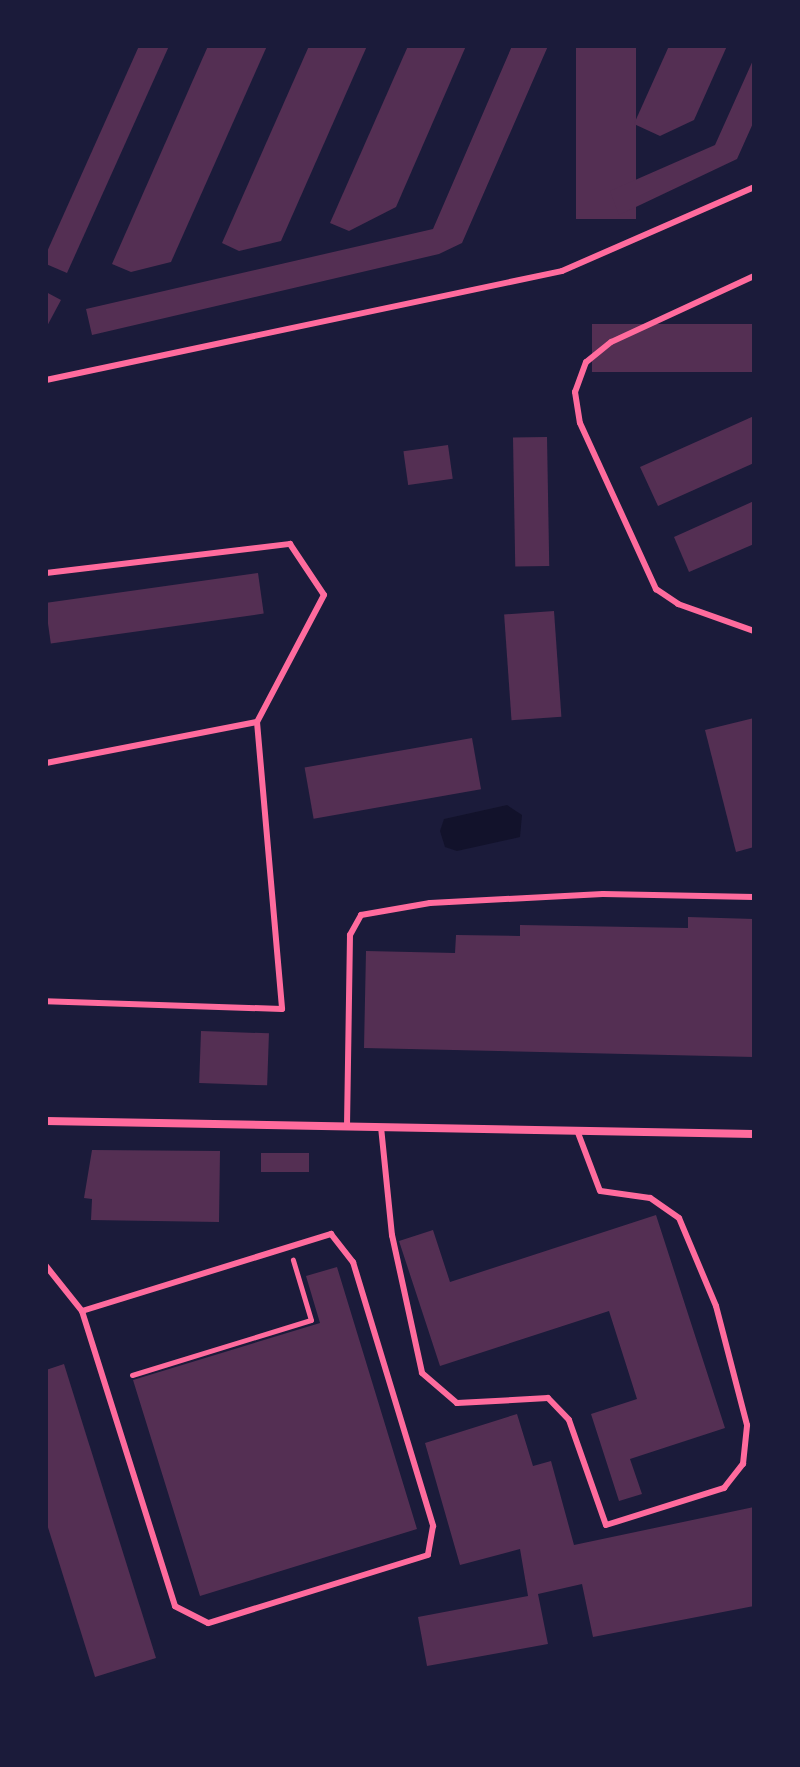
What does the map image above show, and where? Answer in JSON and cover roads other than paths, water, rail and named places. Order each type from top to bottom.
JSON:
[{"type":"street","points":[[46,1121],[754,1134]]},
{"type":"lane","points":[[46,380],[562,271],[754,187]]},
{"type":"lane","points":[[754,276],[611,342],[586,362],[575,392],[580,423],[656,589],[678,604],[754,631]]},
{"type":"lane","points":[[46,573],[290,544],[324,595],[257,722],[282,1009],[46,1001]]},
{"type":"lane","points":[[46,763],[257,722]]},
{"type":"lane","points":[[347,1126],[350,935],[361,915],[430,903],[603,894],[754,897]]},
{"type":"lane","points":[[381,1127],[392,1235],[422,1373],[457,1403],[548,1398],[569,1420],[606,1525],[724,1488],[743,1464],[747,1425],[716,1306],[679,1218],[650,1198],[600,1191],[577,1130]]},
{"type":"lane","points":[[46,1266],[82,1311],[175,1606],[208,1623],[428,1555],[433,1526],[353,1262],[331,1234],[82,1311]]}]
